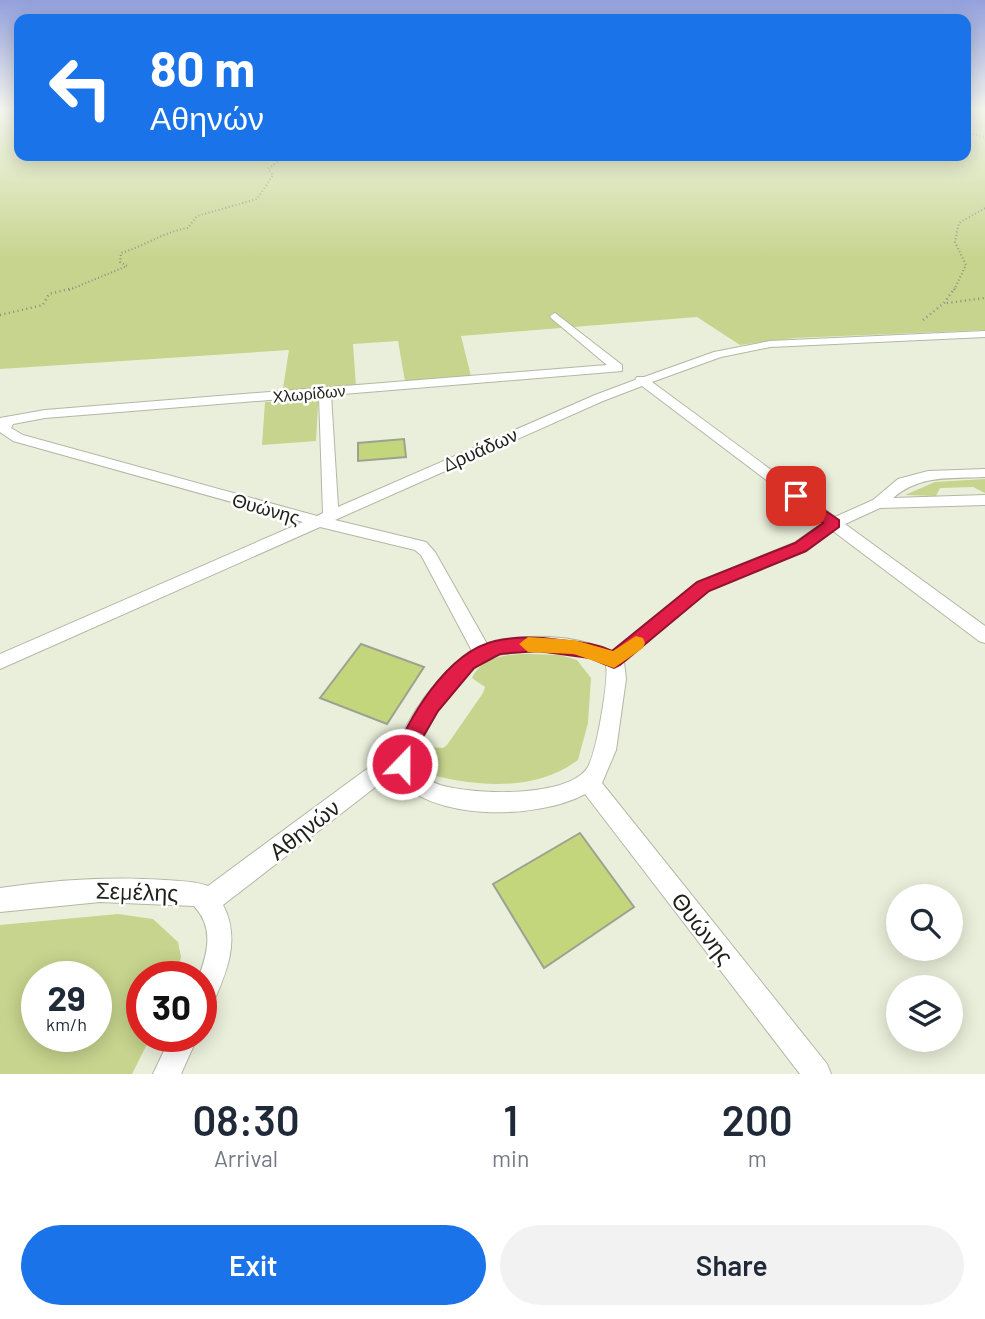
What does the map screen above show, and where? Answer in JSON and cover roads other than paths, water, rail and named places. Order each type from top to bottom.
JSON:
[{"type":"street","name":"Χλωρίδων","points":[[3,422],[46,414],[618,368],[555,316]]},
{"type":"street","name":"Δρυάδων","points":[[0,662],[331,514],[641,380],[718,354],[770,344],[985,334]]},
{"type":"street","points":[[641,380],[985,636]]},
{"type":"street","points":[[325,392],[331,514]]},
{"type":"street","name":"Θυώνης","points":[[3,422],[4,429],[18,439],[420,547],[427,552],[482,653]]},
{"type":"street","points":[[614,660],[703,586],[800,547],[834,523],[878,503],[890,491],[914,478],[985,473]]},
{"type":"street","points":[[878,503],[985,500]]},
{"type":"street","points":[[517,645],[555,645],[593,651],[614,660],[616,677],[605,751],[598,769],[588,782],[538,798],[512,801],[458,800],[421,790],[406,776],[402,761],[409,742],[431,705],[467,663],[482,653],[517,645]]},
{"type":"street","name":"Αθηνών","points":[[208,901],[371,778],[402,761]]},
{"type":"street","name":"Θυώνης","points":[[588,782],[817,1074]]},
{"type":"street","name":"Σεμέλης","points":[[0,900],[45,892],[106,888],[200,895],[208,901]]},
{"type":"street","points":[[208,901],[219,921],[222,941],[215,961]]},
{"type":"street","points":[[167,1074],[177,1052]]}]
